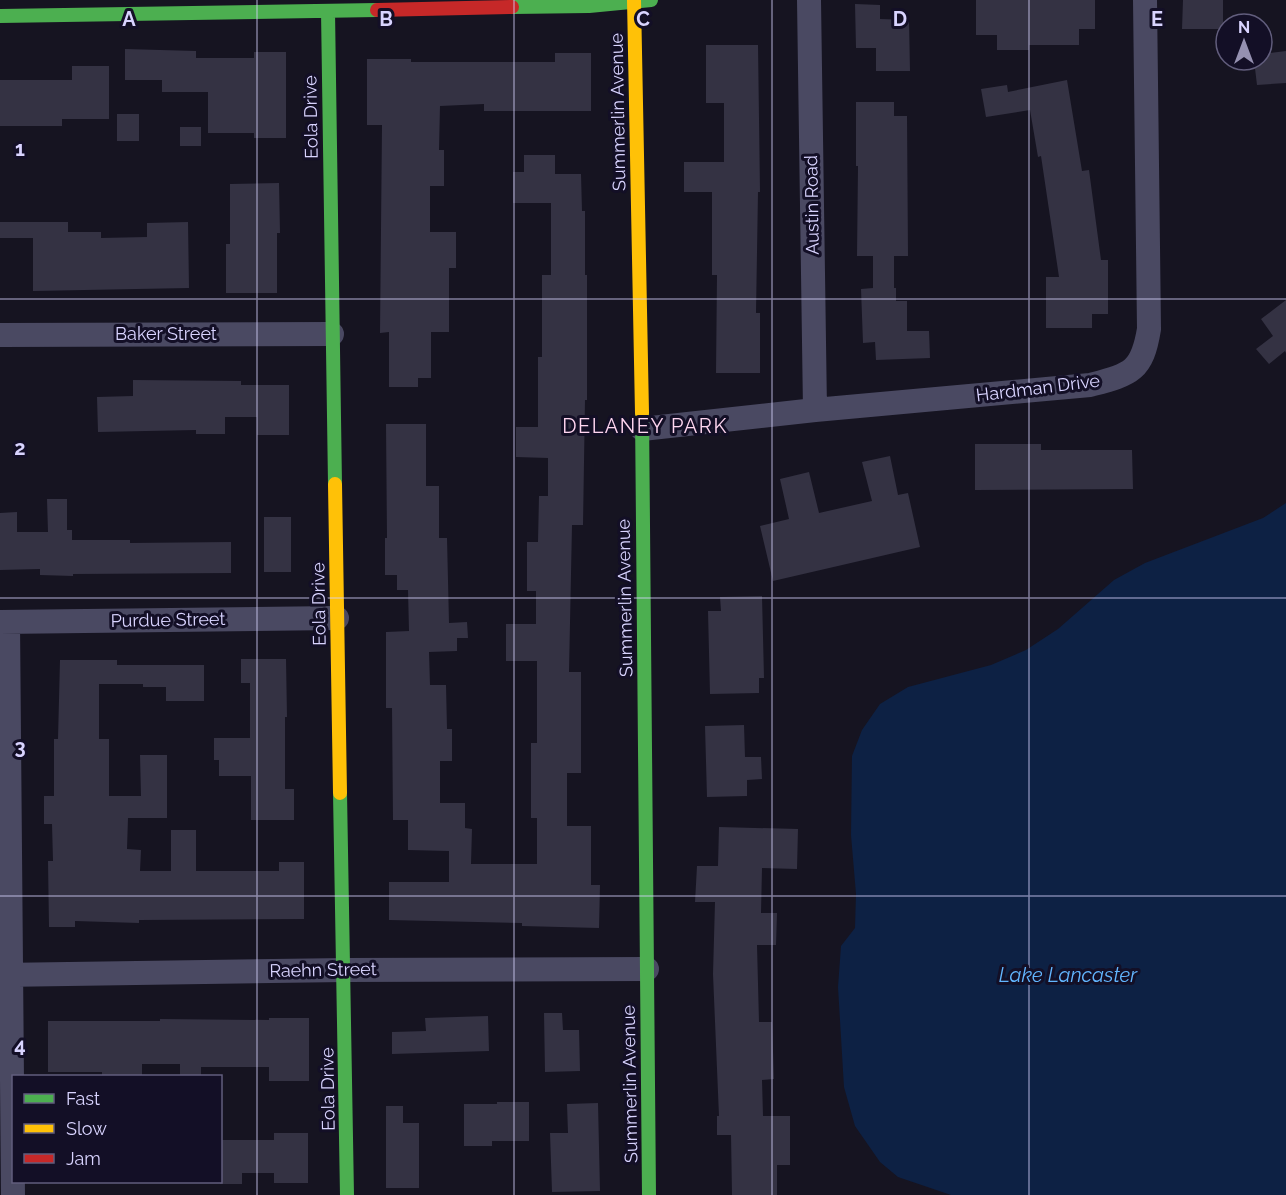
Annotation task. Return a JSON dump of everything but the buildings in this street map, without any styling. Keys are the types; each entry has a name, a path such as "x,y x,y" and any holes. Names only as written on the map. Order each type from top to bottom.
{"street":[{"path":"0,16 589,6 651,0"},
{"name":"Austin Road","path":"809,0 815,410"},
{"name":"Hardman Drive","path":"642,429 815,410 1090,385 1116,378 1137,366 1145,352 1149,329 1145,0"},
{"name":"Summerlin Avenue","path":"634,1 642,429 650,1195"},
{"name":"Eola Drive","path":"328,11 347,1195"},
{"name":"Baker Street","path":"0,335 332,334"},
{"name":"Purdue Street","path":"4,622 337,618"},
{"path":"4,622 5,975 12,1168"},
{"name":"Raehn Street","path":"5,975 345,970 647,969"}],"water":[{"name":"Lake Lancaster","path":"1286,503 1286,1195 951,1195 898,1177 880,1162 855,1126 844,1087 838,987 841,946 855,928 856,894 851,835 852,756 862,730 880,704 908,687 991,665 1026,650 1058,629 1114,580 1145,563 1263,518"}],"traffic: fast":[{"path":"512,7 589,6 651,0"},
{"path":"0,16 377,10"},
{"path":"328,11 335,484"},
{"path":"642,413 649,1195"},
{"path":"340,793 347,1195"}],"traffic: slow":[{"path":"634,0 642,413"},
{"path":"335,484 340,793"}],"traffic: jam":[{"path":"377,10 512,7"}],"district":[{"name":"DELANEY PARK","path":"645,426"}]}
